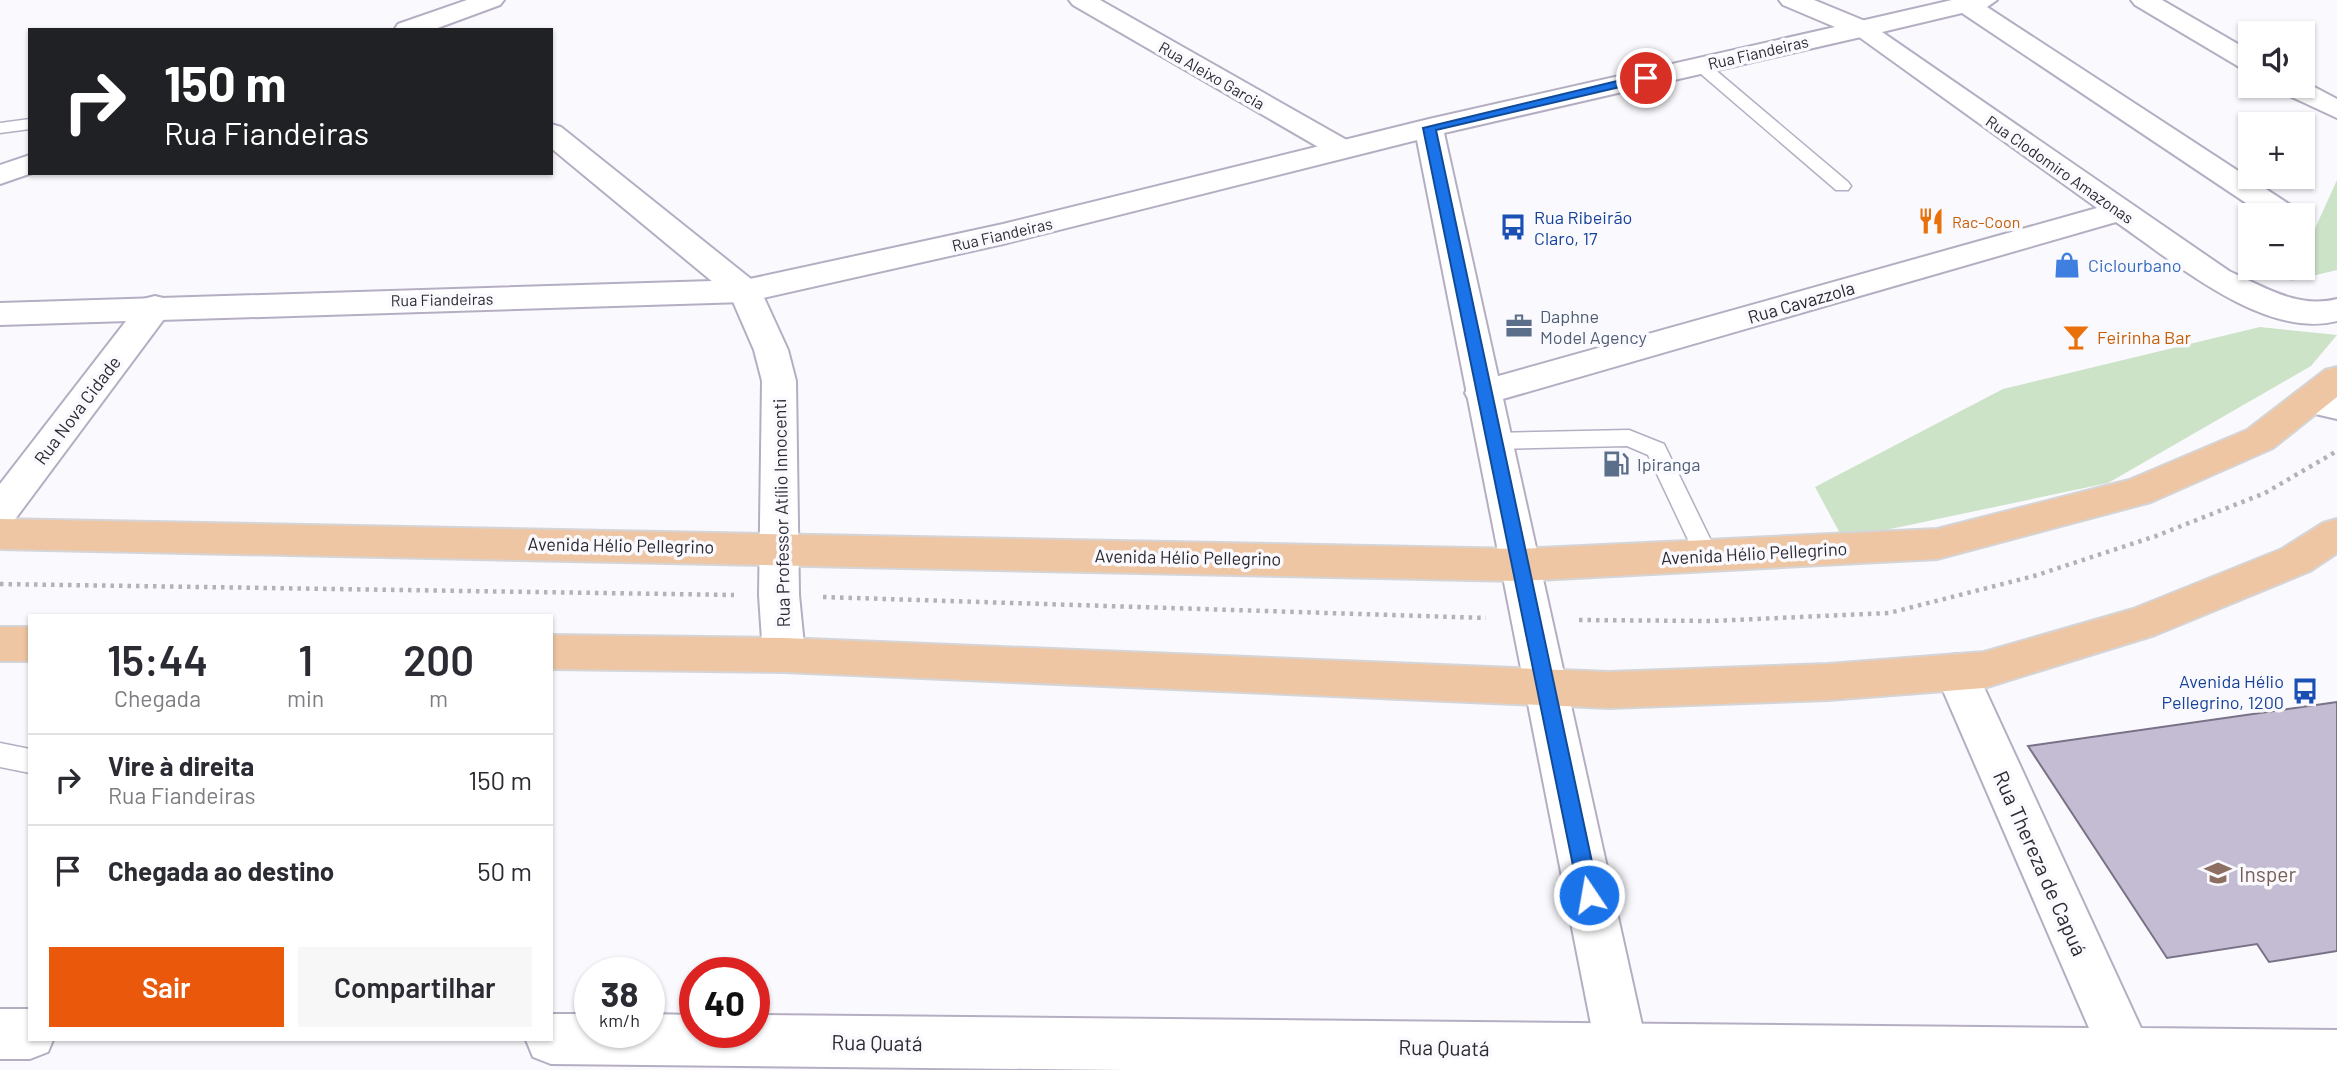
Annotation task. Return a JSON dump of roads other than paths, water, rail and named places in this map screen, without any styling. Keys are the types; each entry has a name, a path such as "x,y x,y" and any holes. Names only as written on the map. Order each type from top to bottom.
{"main road":[{"name":"Avenida Hélio Pellegrino","path":"0,534 1519,565 1937,544 2138,492 2260,439 2328,395"},
{"path":"553,652 784,655 1623,690 1828,682 1983,670 2141,623 2295,560 2337,534"},
{"path":"0,644 28,644"}],"street":[{"path":"414,23 491,0"},
{"name":"Rua Aleixo Garcia","path":"1082,0 1342,149"},
{"name":"Rua Clodomiro Amazonas","path":"1792,0 1861,29 2218,278 2250,295 2304,313 2321,314 2337,310"},
{"path":"2144,0 2238,55"},
{"path":"1975,2 2267,203"},
{"name":"Rua Fiandeiras","path":"0,314 155,307 745,292 1003,234 1429,128 1975,2"},
{"path":"2314,98 2337,110"},
{"path":"1429,128 1482,393 1624,1060"},
{"name":"Rua Professor Atílio Innocenti","path":"553,135 745,292 771,350 779,381 779,548 784,655"},
{"path":"0,175 28,165"},
{"name":"Rua Cavazzola","path":"1482,393 2119,211"},
{"name":"Rua Nova Cidade","path":"0,512 155,307"},
{"name":"Rua Thereza de Capuá","path":"1956,672 2126,1054"},
{"path":"0,1034 28,1034"},
{"name":"Rua Quatá","path":"553,1039 1624,1060 1809,1061 2126,1054 2337,1056"}],"lane":[{"path":"1700,65 1842,186"},
{"path":"0,128 28,124"},
{"path":"1493,441 1629,438 1642,442 1656,450 1706,555"},
{"path":"0,755 28,761"}],"place":[{"name":"Rac-Coon","path":"1931,221"},
{"name":"Rua Ribeirão Claro, 17","path":"1513,227"},
{"name":"Ciclourbano","path":"2067,265"},
{"name":"Daphne Model Agency","path":"1519,326"},
{"name":"Feirinha Bar","path":"2076,337"},
{"name":"Ipiranga","path":"1616,464"},
{"name":"Avenida Hélio Pellegrino, 1200","path":"2305,691"},
{"name":"Insper","path":"2218,873"}]}
